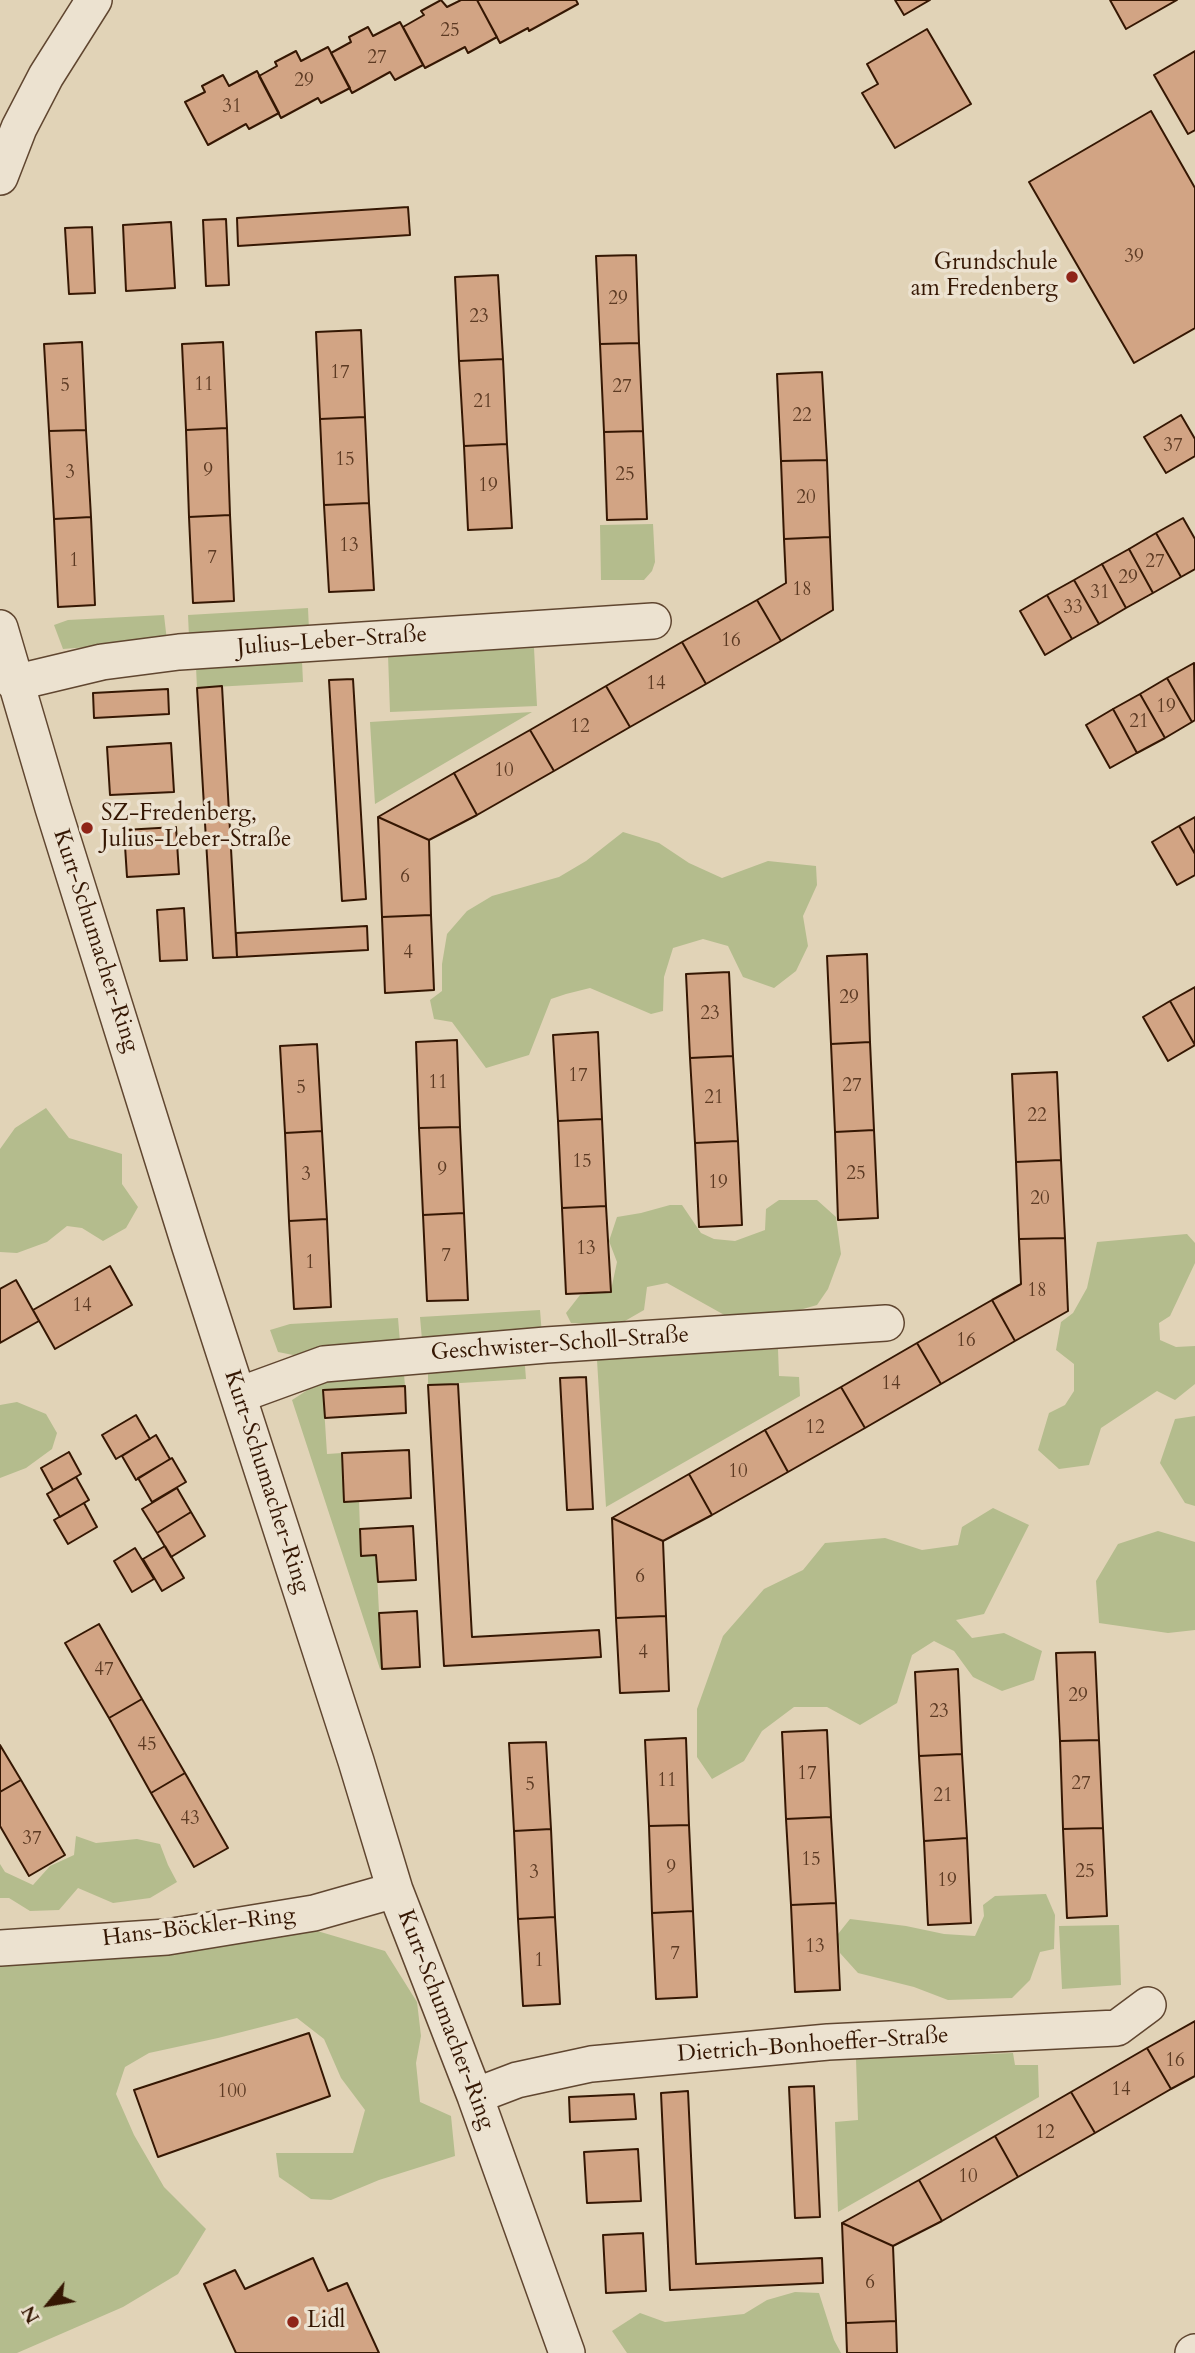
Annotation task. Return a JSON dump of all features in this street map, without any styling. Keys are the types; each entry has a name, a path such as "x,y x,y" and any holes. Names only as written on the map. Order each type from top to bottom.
{"street":[{"path":"0,177 19,128 46,76 94,0"},
{"name":"Julius-Leber-Straße","path":"14,683 102,662 179,652 653,621"},
{"name":"Kurt-Schumacher-Ring","path":"0,628 14,683 395,1890 475,2096 563,2340 582,2353"},
{"name":"Geschwister-Scholl-Straße","path":"239,1395 324,1364 546,1345 887,1323"},
{"name":"Hans-Böckler-Ring","path":"0,1948 167,1937 314,1913 395,1890"},
{"name":"Dietrich-Bonhoeffer-Straße","path":"475,2096 517,2080 591,2064 828,2042 1117,2028 1148,2005"}],"green space":[{"path":"653,524 655,562 652,571 644,580 601,580 600,525"},
{"path":"308,608 309,630 189,637 188,615"},
{"path":"164,615 167,641 63,649 54,625 68,620"},
{"path":"534,648 537,706 390,712 388,655"},
{"path":"302,661 303,682 197,688 196,667"},
{"path":"532,712 375,804 370,722"},
{"path":"623,832 659,843 689,863 722,878 768,861 816,866 817,885 803,916 808,946 796,971 774,988 743,977 728,946 703,939 673,948 664,977 663,1011 651,1014 590,988 566,994 551,999 529,1055 486,1068 452,1022 434,1019 430,1000 442,991 442,964 447,934 467,911 492,896 559,877 586,861"},
{"path":"46,1108 69,1138 122,1154 122,1184 138,1207 126,1228 103,1241 82,1228 67,1226 47,1242 17,1253 0,1252 0,1149 15,1128"},
{"path":"779,1200 817,1200 836,1217 841,1254 828,1289 817,1305 789,1313 728,1317 667,1283 647,1287 644,1310 618,1325 571,1323 566,1313 580,1295 611,1290 617,1262 609,1241 617,1217 670,1205 682,1205 701,1233 714,1239 735,1241 765,1230 766,1209"},
{"path":"1187,1234 1195,1243 1195,1263 1170,1316 1159,1323 1160,1340 1176,1347 1195,1346 1195,1384 1175,1400 1157,1391 1101,1428 1089,1465 1059,1469 1038,1450 1049,1413 1065,1405 1074,1391 1074,1364 1056,1350 1061,1322 1073,1313 1087,1288 1097,1242"},
{"path":"540,1310 542,1335 422,1340 420,1317"},
{"path":"398,1318 400,1342 293,1355 278,1352 270,1330 290,1324"},
{"path":"778,1349 779,1376 799,1377 800,1396 606,1507 597,1360"},
{"path":"525,1366 526,1379 428,1385 428,1371"},
{"path":"404,1374 405,1386 323,1391 327,1454 342,1453 344,1502 359,1501 361,1556 376,1555 380,1669 292,1400 320,1382 346,1377"},
{"path":"17,1402 46,1414 57,1433 52,1449 26,1468 0,1478 0,1405"},
{"path":"1195,1416 1195,1506 1185,1503 1160,1463 1175,1419"},
{"path":"993,1508 1029,1525 984,1614 956,1620 972,1638 1004,1633 1042,1651 1034,1680 1002,1691 973,1677 954,1651 934,1641 912,1655 897,1703 860,1725 827,1707 794,1707 762,1731 744,1761 712,1779 697,1757 697,1709 723,1636 764,1589 803,1570 825,1543 885,1538 922,1550 958,1545 962,1527"},
{"path":"1158,1531 1195,1542 1195,1630 1168,1633 1099,1623 1096,1581 1118,1544"},
{"path":"76,1836 96,1843 137,1839 160,1844 177,1882 150,1898 113,1903 78,1888 59,1910 30,1911 9,1898 0,1898 0,1864 5,1872 33,1885 50,1866 74,1855"},
{"path":"1046,1894 1055,1915 1054,1949 1040,1952 1030,1980 1012,1998 948,2000 914,1987 858,1973 840,1953 838,1934 850,1919 944,1934 975,1936 984,1916 983,1905 995,1896"},
{"path":"297,1925 385,1951 417,2002 421,2036 416,2063 420,2102 451,2116 455,2156 379,2180 331,2200 311,2199 279,2177 276,2153 353,2153 365,2110 341,2078 324,2039 297,2018 149,2053 125,2067 116,2094 134,2135 164,2187 206,2229 178,2274 123,2307 17,2353 0,2353 0,1961 83,1961"},
{"path":"1119,1925 1121,1985 1062,1989 1059,1926"},
{"path":"1013,2053 1015,2065 1038,2065 1039,2097 838,2212 835,2122 858,2120 856,2059"},
{"path":"795,2292 819,2293 841,2353 627,2353 612,2331 640,2313 665,2322 744,2314 767,2300"}],"building":[{"path":"441,0 447,7 461,0 477,0 497,37 468,53 465,47 425,68 403,27 424,15 421,11"},
{"path":"477,0 576,0 578,4 529,31 528,28 500,43"},
{"path":"895,0 930,0 904,15"},
{"path":"1110,0 1177,0 1126,29"},
{"path":"400,22 423,65 395,80 390,72 352,93 331,53 351,42 349,37 368,27 373,36"},
{"path":"927,29 971,104 895,148 862,93 878,84 867,64"},
{"path":"328,47 350,88 321,103 318,98 281,118 259,76 277,66 275,62 296,51 301,61"},
{"path":"1195,51 1195,130 1188,134 1154,75"},
{"path":"257,71 279,113 249,129 246,124 208,145 185,102 205,92 202,86 223,75 229,86"},
{"path":"1151,111 1195,188 1195,328 1134,363 1029,182"},
{"path":"408,207 410,235 238,246 237,218"},
{"path":"226,219 229,285 206,286 203,220"},
{"path":"171,222 175,288 126,291 123,225"},
{"path":"92,227 95,293 69,294 65,228"},
{"path":"636,255 639,343 600,344 596,256"},
{"path":"498,275 503,359 459,361 455,277"},
{"path":"361,330 365,417 320,419 316,332"},
{"path":"82,342 86,430 49,431 44,344"},
{"path":"223,342 227,428 186,430 182,344"},
{"path":"639,343 643,431 604,432 600,344"},
{"path":"503,359 507,444 464,446 459,361"},
{"path":"822,372 827,460 781,461 777,374"},
{"path":"1181,415 1195,439 1195,456 1166,473 1144,437"},
{"path":"365,417 369,503 324,505 320,419"},
{"path":"227,428 230,515 189,517 186,430"},
{"path":"86,430 91,517 54,519 49,431"},
{"path":"643,431 647,519 607,520 604,432"},
{"path":"507,444 512,528 468,530 464,446"},
{"path":"827,460 830,537 784,539 781,461"},
{"path":"369,503 374,590 329,592 324,505"},
{"path":"230,515 234,601 193,603 189,517"},
{"path":"91,517 95,605 58,607 54,519"},
{"path":"1183,518 1195,539 1195,569 1181,577 1156,533"},
{"path":"1156,533 1181,577 1153,593 1129,549"},
{"path":"830,537 833,610 781,641 757,600 786,583 784,539"},
{"path":"1129,549 1153,593 1126,608 1102,564"},
{"path":"1102,564 1126,608 1099,624 1074,580"},
{"path":"1074,580 1099,624 1072,639 1047,595"},
{"path":"1047,595 1072,639 1045,655 1020,611"},
{"path":"757,600 781,641 706,684 682,642"},
{"path":"682,642 706,684 630,727 606,686"},
{"path":"1194,663 1195,720 1192,722 1167,678"},
{"path":"1167,678 1192,722 1165,738 1140,694"},
{"path":"353,679 366,899 342,901 329,680"},
{"path":"222,686 237,957 213,958 197,688"},
{"path":"606,686 630,727 554,771 530,730"},
{"path":"168,689 169,714 94,718 93,693"},
{"path":"1140,694 1165,738 1137,753 1113,709"},
{"path":"1113,709 1137,753 1110,768 1086,725"},
{"path":"530,730 554,771 477,815 454,773"},
{"path":"171,743 174,792 110,795 107,747"},
{"path":"454,773 477,815 429,840 378,817"},
{"path":"378,817 429,840 431,915 382,917"},
{"path":"1195,817 1195,854 1179,826"},
{"path":"1179,826 1195,854 1195,875 1177,885 1152,842"},
{"path":"176,827 179,874 127,877 124,830"},
{"path":"184,908 187,960 160,961 157,910"},
{"path":"431,915 434,990 385,993 382,917"},
{"path":"367,926 368,950 237,957 236,933"},
{"path":"867,954 870,1042 831,1044 827,956"},
{"path":"729,972 733,1056 690,1058 686,974"},
{"path":"1195,987 1195,1045 1170,1001"},
{"path":"1170,1001 1195,1045 1168,1061 1143,1017"},
{"path":"598,1032 602,1119 558,1121 553,1035"},
{"path":"457,1040 460,1127 419,1128 416,1042"},
{"path":"870,1042 874,1130 835,1132 831,1044"},
{"path":"317,1044 322,1131 285,1133 280,1046"},
{"path":"733,1056 738,1141 695,1143 690,1058"},
{"path":"1057,1072 1061,1160 1016,1162 1012,1074"},
{"path":"602,1119 606,1206 562,1208 558,1121"},
{"path":"460,1127 464,1213 423,1215 419,1128"},
{"path":"874,1130 878,1218 838,1220 835,1132"},
{"path":"322,1131 327,1219 289,1221 285,1133"},
{"path":"738,1141 742,1225 699,1227 695,1143"},
{"path":"1061,1160 1065,1238 1019,1239 1016,1162"},
{"path":"606,1206 611,1292 566,1294 562,1208"},
{"path":"464,1213 468,1300 427,1301 423,1215"},
{"path":"327,1219 331,1307 294,1309 289,1221"},
{"path":"1065,1238 1068,1311 1015,1341 992,1300 1021,1284 1019,1239"},
{"path":"110,1266 132,1305 55,1349 33,1310"},
{"path":"16,1280 39,1321 0,1343 0,1289"},
{"path":"992,1300 1015,1341 941,1384 917,1343"},
{"path":"917,1343 941,1384 865,1428 841,1387"},
{"path":"586,1377 593,1509 567,1510 560,1378"},
{"path":"458,1384 472,1637 599,1630 601,1657 444,1666 428,1385"},
{"path":"405,1386 406,1413 325,1418 323,1390"},
{"path":"841,1387 865,1428 788,1472 765,1430"},
{"path":"136,1415 150,1439 116,1459 102,1435"},
{"path":"765,1430 788,1472 712,1515 689,1474"},
{"path":"156,1435 170,1459 136,1480 122,1456"},
{"path":"409,1450 411,1498 344,1502 342,1453"},
{"path":"69,1452 81,1474 53,1490 41,1468"},
{"path":"172,1458 186,1482 152,1502 138,1478"},
{"path":"689,1474 712,1515 663,1541 612,1518"},
{"path":"76,1477 89,1500 60,1517 47,1494"},
{"path":"177,1488 191,1512 157,1533 142,1509"},
{"path":"84,1503 97,1527 68,1544 54,1520"},
{"path":"191,1512 205,1536 171,1557 157,1533"},
{"path":"612,1518 663,1541 666,1616 616,1618"},
{"path":"413,1526 416,1580 378,1582 376,1555 361,1556 360,1529"},
{"path":"165,1546 184,1578 162,1591 143,1559"},
{"path":"135,1548 154,1579 132,1592 114,1561"},
{"path":"417,1611 420,1667 382,1669 379,1613"},
{"path":"666,1616 669,1691 620,1693 616,1618"},
{"path":"99,1624 142,1699 109,1718 65,1643"},
{"path":"1095,1652 1099,1740 1060,1741 1056,1653"},
{"path":"958,1669 962,1754 919,1756 915,1672"},
{"path":"142,1699 185,1773 151,1793 109,1718"},
{"path":"827,1730 831,1817 786,1819 782,1732"},
{"path":"686,1738 689,1825 649,1826 645,1740"},
{"path":"1099,1740 1103,1828 1063,1829 1060,1741"},
{"path":"546,1742 551,1829 514,1831 509,1743"},
{"path":"0,1745 21,1780 0,1792"},
{"path":"962,1754 967,1838 924,1841 919,1756"},
{"path":"185,1773 228,1848 194,1867 151,1793"},
{"path":"21,1780 65,1855 29,1876 0,1826 0,1792"},
{"path":"831,1817 836,1903 791,1905 786,1819"},
{"path":"689,1825 693,1911 652,1913 649,1826"},
{"path":"1103,1828 1107,1916 1067,1918 1063,1829"},
{"path":"551,1829 555,1917 518,1919 514,1831"},
{"path":"967,1838 971,1923 928,1925 924,1841"},
{"path":"836,1903 840,1990 795,1992 791,1905"},
{"path":"693,1911 697,1997 656,1999 652,1913"},
{"path":"555,1917 560,2004 523,2006 518,1919"},
{"path":"1195,2021 1195,2076 1171,2089 1147,2048"},
{"path":"309,2033 330,2096 158,2157 134,2090"},
{"path":"1147,2048 1171,2089 1095,2133 1071,2092"},
{"path":"814,2086 820,2217 795,2218 789,2087"},
{"path":"688,2091 696,2264 822,2258 823,2283 670,2290 661,2093"},
{"path":"1071,2092 1095,2133 1018,2177 995,2136"},
{"path":"634,2094 636,2119 570,2122 569,2097"},
{"path":"995,2136 1018,2177 942,2221 919,2180"},
{"path":"638,2149 641,2201 587,2203 584,2152"},
{"path":"919,2180 942,2221 893,2246 842,2223"},
{"path":"842,2223 893,2246 896,2321 846,2323"},
{"path":"643,2233 646,2291 606,2293 603,2235"},
{"name":"Lidl","path":"313,2258 328,2291 347,2283 379,2353 236,2353 204,2284 235,2270 245,2289"},
{"path":"896,2321 897,2353 847,2353 846,2323"}],"place":[{"name":"Grundschule am Fredenberg","path":"1072,277"},
{"name":"SZ-Fredenberg, Julius-Leber-Straße","path":"87,828"},
{"name":"Lidl","path":"293,2322"}]}
